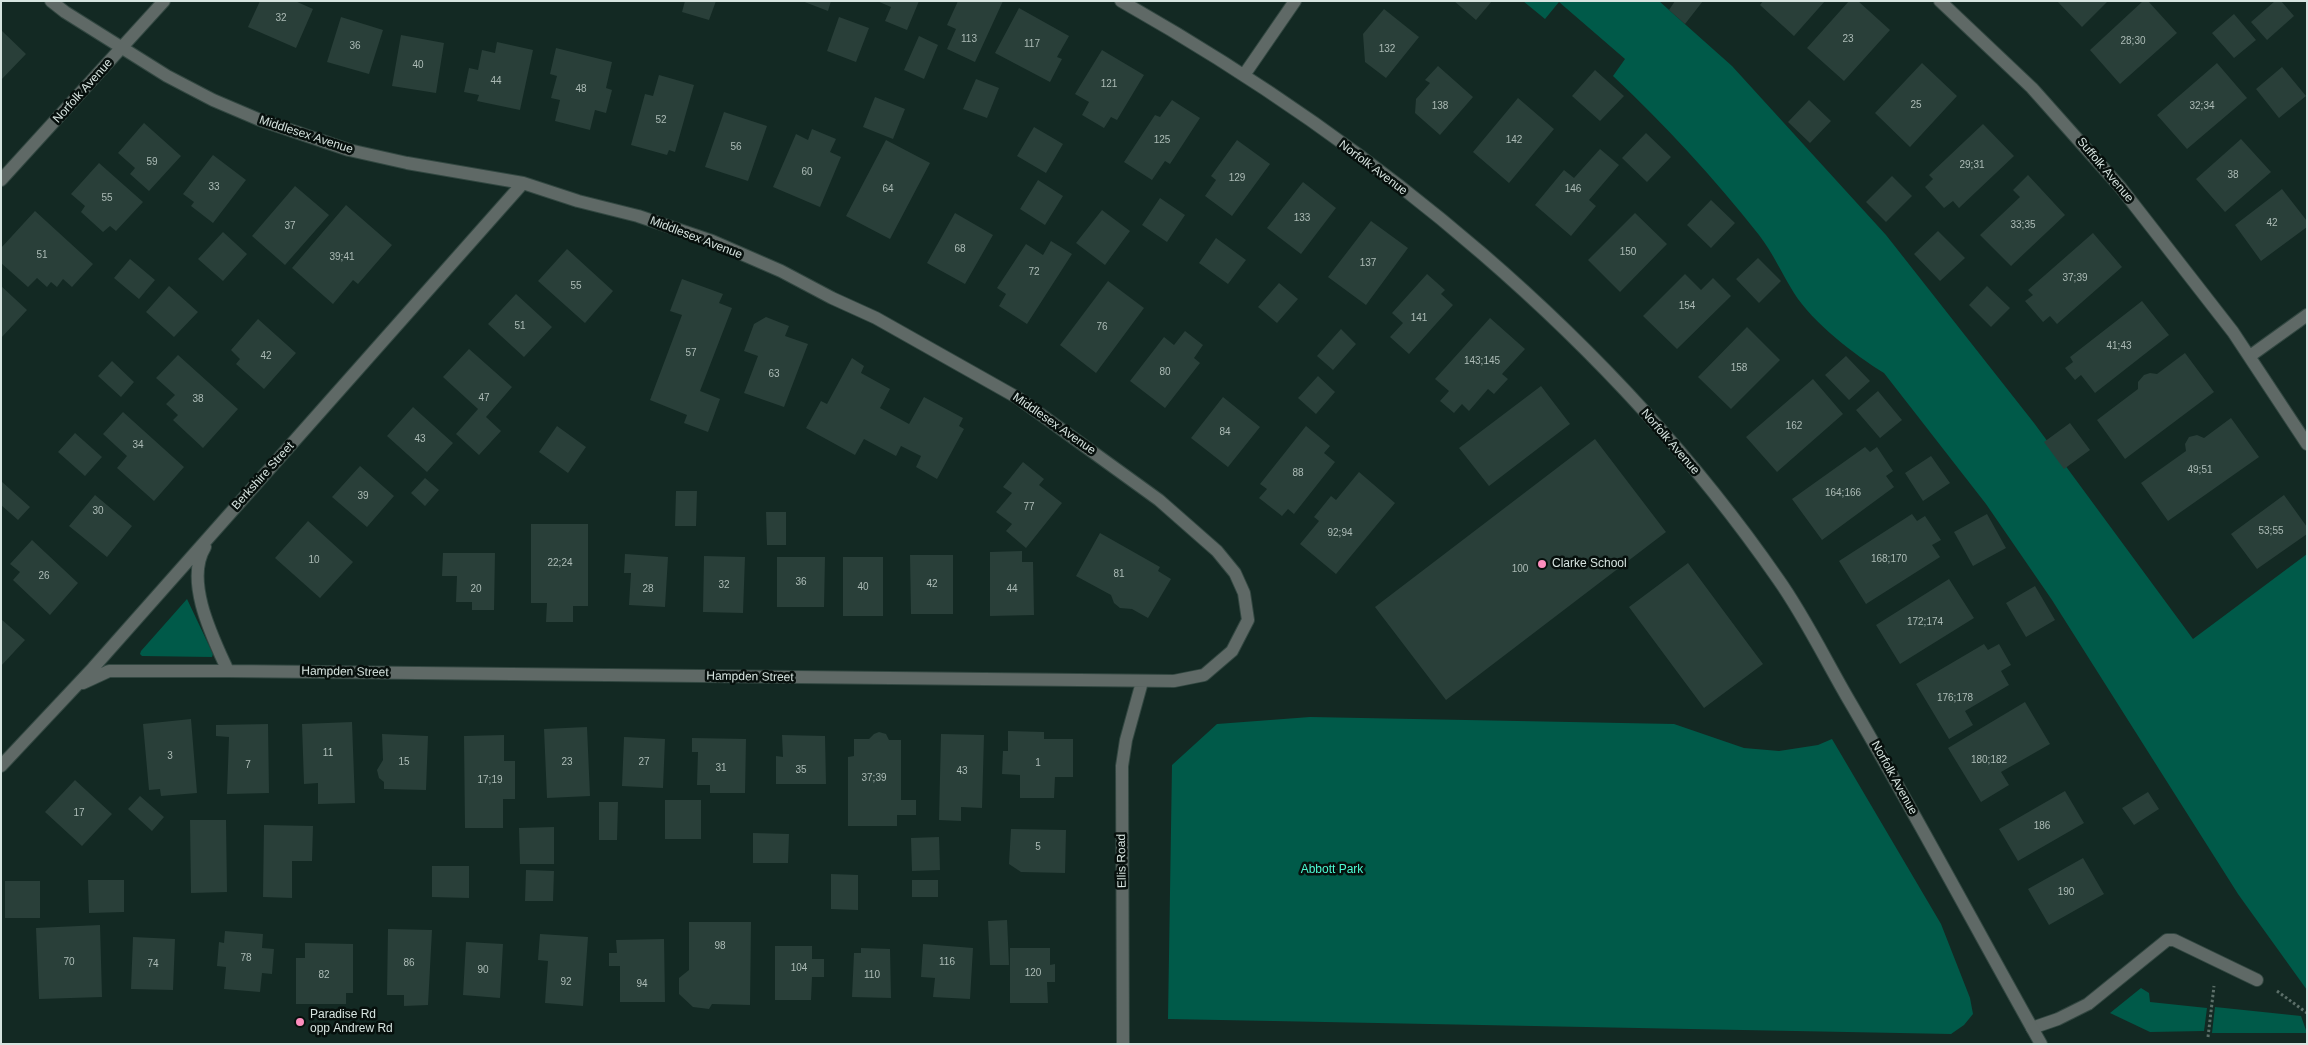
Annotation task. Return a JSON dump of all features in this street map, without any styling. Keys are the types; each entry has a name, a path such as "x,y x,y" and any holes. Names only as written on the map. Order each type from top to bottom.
{"street":[{"name":"Middlesex Avenue","path":"51,1 167,76 213,100 260,120 349,150 408,163 523,183 578,201 638,216 712,241 876,318 1018,398 1159,500 1217,551 1235,573 1244,593 1248,620 1245,624"},
{"name":"Norfolk Avenue","path":"1,180 164,1"},
{"name":"Norfolk Avenue","path":"1121,1 1210,53 1318,126 1479,250 1576,341 1669,438 1740,526 1782,583 1887,764 2041,1044"},
{"path":"1244,75 1295,1"},
{"name":"Suffolk Avenue","path":"1940,1 2032,88 2076,135 2121,188 2250,356 2307,444"},
{"name":"Berkshire Street","path":"1,766 77,686 523,183"},
{"path":"2250,356 2307,315"},
{"path":"213,532 199,556 198,575 206,618 228,670"},
{"name":"Hampden Street","path":"77,686 109,671 228,670 1174,681 1204,675 1232,651 1245,624"},
{"name":"Ellis Road","path":"1123,1044 1122,766 1127,734 1142,682"},
{"path":"2032,1028 2058,1020 2088,1004 2167,940 2174,940 2257,980"}],"path":[{"path":"2208,1037 2215,980"},
{"path":"2257,980 2280,993 2307,1013"}],"green space":[{"path":"1523,1 1659,1 1732,66 1886,235 2034,423 2193,639 2307,554 2307,990 2238,894 2052,600 1986,504 1884,373 1848,348 1812,316 1794,293 1764,242 1725,193 1689,152 1613,76 1625,59 1559,2 1545,19"},
{"path":"187,599 213,654 212,657 142,656 140,654 141,651"},
{"name":"Abbott Park","path":"1310,717 1674,724 1744,748 1779,751 1818,745 1832,739 1941,924 1970,998 1973,1014 1964,1025 1951,1034 1168,1019 1172,765 1217,724"},
{"path":"2141,988 2149,993 2150,1002 2207,1008 2204,1031 2150,1032 2110,1013"},
{"path":"2215,1007 2301,1016 2307,1033 2212,1033"}],"building":[{"path":"260,1 295,1 313,9 296,48 248,27"},
{"path":"685,1 716,1 709,20 682,12"},
{"path":"802,1 831,1 828,11"},
{"path":"877,1 919,1 907,30 885,21 891,7"},
{"path":"958,1 1003,1 975,62 947,49 956,29 947,25"},
{"path":"1454,1 1492,1 1476,20"},
{"path":"1675,1 1703,1 1685,24 1669,10"},
{"path":"1763,1 1825,1 1794,36 1760,5"},
{"path":"1849,1 1858,1 1890,30 1844,81 1807,48"},
{"path":"2057,1 2108,1 2082,27"},
{"path":"2143,1 2148,1 2177,33 2120,84 2090,50"},
{"path":"2275,1 2281,1 2294,16 2267,40 2251,22"},
{"path":"1019,8 1069,36 1057,57 1062,59 1050,82 995,53"},
{"path":"1384,9 1419,37 1386,78 1365,62 1363,34"},
{"path":"2234,14 2256,40 2234,58 2212,33"},
{"path":"341,17 383,30 369,74 327,62"},
{"path":"839,17 869,28 856,62 827,51"},
{"path":"1,30 26,54 1,80"},
{"path":"401,35 444,43 436,93 392,86"},
{"path":"919,36 938,45 924,79 904,70"},
{"path":"497,42 533,50 520,110 477,101 479,95 464,92 469,68 478,70 482,50 495,53"},
{"path":"556,48 612,62 606,88 612,90 606,113 595,110 590,130 555,121 560,100 551,98 557,76 550,74"},
{"path":"1102,50 1144,75 1117,120 1111,117 1104,128 1082,115 1089,102 1075,94"},
{"path":"1922,63 1957,96 1910,147 1875,113"},
{"path":"2217,63 2247,98 2187,149 2157,115"},
{"path":"1438,66 1473,97 1440,135 1415,113 1416,99 1430,83 1425,80"},
{"path":"2282,67 2306,96 2279,118 2256,89"},
{"path":"1595,70 1624,96 1600,121 1572,96"},
{"path":"659,75 694,85 675,152 669,150 667,155 631,145 645,94 653,96"},
{"path":"976,79 999,88 987,118 963,109"},
{"path":"875,97 905,109 893,139 863,127"},
{"path":"1518,98 1554,129 1509,183 1473,152"},
{"path":"1172,100 1200,118 1170,164 1165,161 1152,180 1124,162 1155,115 1160,117"},
{"path":"1809,100 1831,121 1810,143 1788,122"},
{"path":"724,112 767,126 748,181 705,167"},
{"path":"144,123 181,156 149,191 130,174 135,168 118,153"},
{"path":"1983,124 2014,156 1959,208 1953,201 1944,208 1925,187 1933,179 1929,175"},
{"path":"1034,127 1063,144 1046,173 1017,156"},
{"path":"812,129 836,139 830,152 841,157 820,207 773,187 796,134 808,140"},
{"path":"1646,133 1671,157 1647,182 1622,158"},
{"path":"2241,139 2271,172 2225,212 2196,179"},
{"path":"886,140 930,163 890,239 846,216"},
{"path":"1237,140 1270,164 1232,216 1205,196 1216,180 1211,176"},
{"path":"1600,149 1619,165 1589,200 1596,206 1571,236 1535,205 1564,170 1574,178"},
{"path":"213,155 246,180 213,223 191,206 194,202 183,194"},
{"path":"99,163 143,202 116,231 110,226 103,232 81,212 85,206 71,194"},
{"path":"2028,175 2065,215 2011,266 1980,235 2020,197 2013,190"},
{"path":"1892,176 1912,196 1886,222 1866,202"},
{"path":"1038,180 1063,196 1045,225 1020,209"},
{"path":"1303,182 1336,208 1301,254 1267,228"},
{"path":"295,186 329,215 285,265 252,236"},
{"path":"2282,189 2307,221 2307,227 2261,261 2235,225"},
{"path":"1160,198 1185,215 1167,242 1142,225"},
{"path":"1711,200 1735,223 1711,248 1687,225"},
{"path":"346,205 392,245 358,284 353,280 333,304 292,268"},
{"path":"1102,210 1130,231 1105,265 1076,243"},
{"path":"35,211 93,264 72,287 63,279 57,287 51,282 47,287 37,278 28,287 1,263 1,248"},
{"path":"955,213 993,235 965,284 927,263"},
{"path":"1635,213 1667,244 1620,292 1588,260"},
{"path":"1371,221 1408,248 1366,305 1328,277"},
{"path":"1938,231 1965,258 1940,281 1914,254"},
{"path":"223,232 247,254 223,281 198,259"},
{"path":"2093,233 2122,267 2057,324 2050,316 2043,322 2025,301 2033,295 2028,290"},
{"path":"1216,238 1246,260 1228,284 1199,263"},
{"path":"1051,241 1072,254 1027,324 999,306 1006,294 997,288 1026,244 1043,255"},
{"path":"567,249 613,291 585,323 538,281"},
{"path":"1758,258 1781,281 1759,303 1736,279"},
{"path":"130,259 155,280 139,299 114,278"},
{"path":"1427,274 1445,290 1441,294 1453,305 1409,354 1390,337 1403,323 1392,313"},
{"path":"1685,274 1701,290 1713,278 1731,296 1677,349 1643,316"},
{"path":"682,279 723,294 719,303 732,308 700,391 720,399 708,432 684,423 687,415 650,400 682,315 670,311"},
{"path":"1108,281 1144,308 1096,373 1060,345"},
{"path":"1279,283 1298,299 1277,323 1258,307"},
{"path":"1,286 27,310 1,338"},
{"path":"169,286 198,312 174,337 146,312"},
{"path":"1987,286 2010,308 1991,327 1969,305"},
{"path":"516,294 552,327 524,357 488,324"},
{"path":"2142,301 2169,335 2095,393 2081,375 2075,380 2065,368 2073,362 2070,357"},
{"path":"766,317 789,326 785,336 808,344 784,407 744,393 758,356 744,351 754,324"},
{"path":"1490,318 1525,349 1502,374 1508,379 1494,394 1488,389 1469,411 1462,404 1454,413 1440,401 1449,391 1435,379"},
{"path":"258,319 296,353 264,389 236,364 240,359 231,350"},
{"path":"1747,327 1780,360 1731,409 1698,377"},
{"path":"1341,329 1356,344 1333,370 1317,356"},
{"path":"1185,331 1203,345 1194,358 1200,363 1165,408 1130,381 1164,337 1174,345"},
{"path":"469,349 512,387 486,417 501,431 479,455 456,434 478,409 443,377"},
{"path":"2185,353 2214,392 2125,459 2097,420 2138,389 2138,382 2144,375 2150,373 2157,374"},
{"path":"178,355 238,409 203,448 173,420 178,415 166,404 175,395 156,378"},
{"path":"1846,356 1870,381 1849,400 1825,375"},
{"path":"852,358 864,366 861,373 890,389 880,408 909,424 924,397 963,418 959,426 964,429 937,479 916,467 921,456 901,446 896,456 864,439 855,455 806,428 821,401 827,404"},
{"path":"112,361 134,382 121,397 98,376"},
{"path":"1318,376 1335,392 1316,414 1298,398"},
{"path":"1813,379 1843,414 1777,472 1746,437"},
{"path":"1541,386 1570,424 1489,486 1459,448"},
{"path":"1878,391 1902,420 1880,438 1856,410"},
{"path":"1223,397 1260,427 1228,467 1191,438"},
{"path":"413,407 453,443 427,472 387,436"},
{"path":"123,412 184,467 154,501 117,468 127,456 103,434"},
{"path":"2231,418 2259,457 2168,521 2141,483 2186,451 2185,444 2189,437 2197,435 2204,438"},
{"path":"2070,423 2090,450 2064,469 2044,442"},
{"path":"557,426 586,447 568,473 539,452"},
{"path":"1306,426 1330,446 1324,453 1335,462 1294,514 1288,509 1282,516 1259,498 1267,489 1260,484"},
{"path":"75,433 102,457 85,476 58,452"},
{"path":"1595,439 1666,532 1446,700 1375,607"},
{"path":"1865,447 1870,452 1877,447 1893,471 1886,476 1894,487 1822,540 1792,499"},
{"path":"1931,456 1950,483 1923,501 1905,473"},
{"path":"1023,462 1044,479 1039,485 1062,503 1026,548 1006,531 1012,524 996,512 1012,493 1003,487"},
{"path":"360,466 394,496 367,527 332,497"},
{"path":"1359,472 1395,503 1336,574 1300,544 1319,521 1314,517 1331,496 1336,500"},
{"path":"425,478 439,490 425,506 411,493"},
{"path":"1,481 30,507 18,520 1,505"},
{"path":"676,491 697,491 696,526 675,526"},
{"path":"95,495 132,526 107,557 69,526"},
{"path":"2284,495 2307,527 2307,534 2257,569 2231,534"},
{"path":"766,512 786,512 786,545 767,545"},
{"path":"1912,514 1917,521 1925,516 1941,540 1932,545 1940,557 1866,604 1839,561"},
{"path":"1987,514 2006,548 1973,566 1954,532"},
{"path":"308,521 353,562 320,598 275,558"},
{"path":"531,524 588,524 588,606 573,606 573,622 546,622 547,603 531,603"},
{"path":"1100,533 1160,567 1158,571 1171,579 1148,618 1132,609 1120,608 1114,603 1111,595 1076,576"},
{"path":"32,540 78,583 50,615 13,580 20,572 10,564"},
{"path":"1022,551 1022,562 1033,562 1034,615 990,616 990,552"},
{"path":"443,553 495,553 494,610 472,610 472,602 456,602 457,576 442,576"},
{"path":"625,554 668,557 665,607 629,605 631,573 624,573"},
{"path":"910,555 953,555 953,614 911,614"},
{"path":"704,556 745,557 743,613 703,612"},
{"path":"777,557 825,557 824,607 777,607"},
{"path":"843,557 883,557 883,616 843,616"},
{"path":"1688,563 1763,664 1704,708 1629,607"},
{"path":"1949,579 1974,618 1900,664 1876,625"},
{"path":"2035,586 2055,620 2026,637 2006,603"},
{"path":"1,619 25,640 1,666"},
{"path":"1984,644 1988,650 1999,644 2011,665 2001,671 2009,685 1965,711 1973,725 1949,739 1916,684"},
{"path":"2025,702 2050,744 2001,772 2009,785 1981,802 1948,748"},
{"path":"191,719 197,793 161,796 160,789 149,790 143,724"},
{"path":"352,722 355,803 318,804 318,783 304,784 302,724"},
{"path":"268,724 269,793 227,794 229,737 216,736 216,725"},
{"path":"587,727 590,796 547,798 544,729"},
{"path":"1008,731 1044,732 1044,739 1073,739 1073,777 1055,777 1054,798 1020,798 1020,775 1002,774 1003,751 1008,751"},
{"path":"879,732 886,734 889,740 901,740 901,800 916,800 916,815 897,815 897,826 848,826 848,757 854,756 854,739 869,739"},
{"path":"382,734 428,736 426,790 384,789 384,782 379,778 377,770 383,760"},
{"path":"941,734 984,735 982,808 961,807 961,821 939,820"},
{"path":"504,735 504,761 515,761 515,799 503,799 503,828 465,828 464,736"},
{"path":"782,735 825,736 826,784 776,784 776,756 783,757"},
{"path":"624,737 665,739 663,788 622,786"},
{"path":"692,738 746,739 745,793 710,793 710,785 697,785 698,752 692,752"},
{"path":"75,780 112,814 82,846 45,812"},
{"path":"2065,791 2084,823 2018,861 1999,829"},
{"path":"2148,792 2159,809 2134,825 2122,808"},
{"path":"140,796 164,817 152,831 128,809"},
{"path":"665,800 701,800 701,839 665,839"},
{"path":"599,802 618,802 617,840 599,840"},
{"path":"190,820 226,820 227,892 191,893"},
{"path":"264,825 313,826 312,861 292,861 292,898 263,897"},
{"path":"554,827 554,864 520,864 519,828"},
{"path":"1011,829 1066,830 1065,873 1021,872 1009,864"},
{"path":"753,833 789,834 788,863 753,863"},
{"path":"939,837 940,870 912,871 911,838"},
{"path":"2083,858 2104,894 2049,925 2028,889"},
{"path":"432,866 469,866 469,898 432,897"},
{"path":"526,870 554,871 553,901 525,901"},
{"path":"831,874 858,875 858,910 831,909"},
{"path":"88,880 124,880 124,912 89,913"},
{"path":"912,880 938,880 938,897 912,897"},
{"path":"5,881 40,881 40,918 5,918"},
{"path":"1007,920 1009,965 990,965 988,921"},
{"path":"689,922 751,922 750,1005 712,1004 709,1009 693,1007 679,994 679,978 689,970"},
{"path":"100,925 102,997 39,999 36,928"},
{"path":"388,929 432,930 428,1005 404,1006 404,995 387,995"},
{"path":"225,931 263,934 262,948 274,949 272,974 262,973 260,992 224,989 226,967 217,966 219,942 224,943"},
{"path":"540,934 588,937 583,1006 545,1003 548,961 538,960"},
{"path":"133,937 175,939 173,990 131,989"},
{"path":"664,939 665,1002 620,1002 620,966 609,966 609,953 617,953 616,940"},
{"path":"466,942 503,944 500,998 463,995"},
{"path":"305,943 353,944 353,993 346,993 346,1004 296,1004 296,958 305,958"},
{"path":"923,944 973,948 970,999 933,997 935,978 921,977"},
{"path":"775,946 812,946 812,959 824,959 824,977 812,977 811,1000 775,1000"},
{"path":"861,948 890,949 891,998 852,997 854,953 861,953"},
{"path":"1010,948 1050,948 1050,965 1055,964 1055,982 1047,982 1048,1003 1010,1003"}],"place":[{"name":"Clarke School","path":"1542,564"},
{"name":"Paradise Rd opp Andrew Rd","path":"300,1022"}]}
